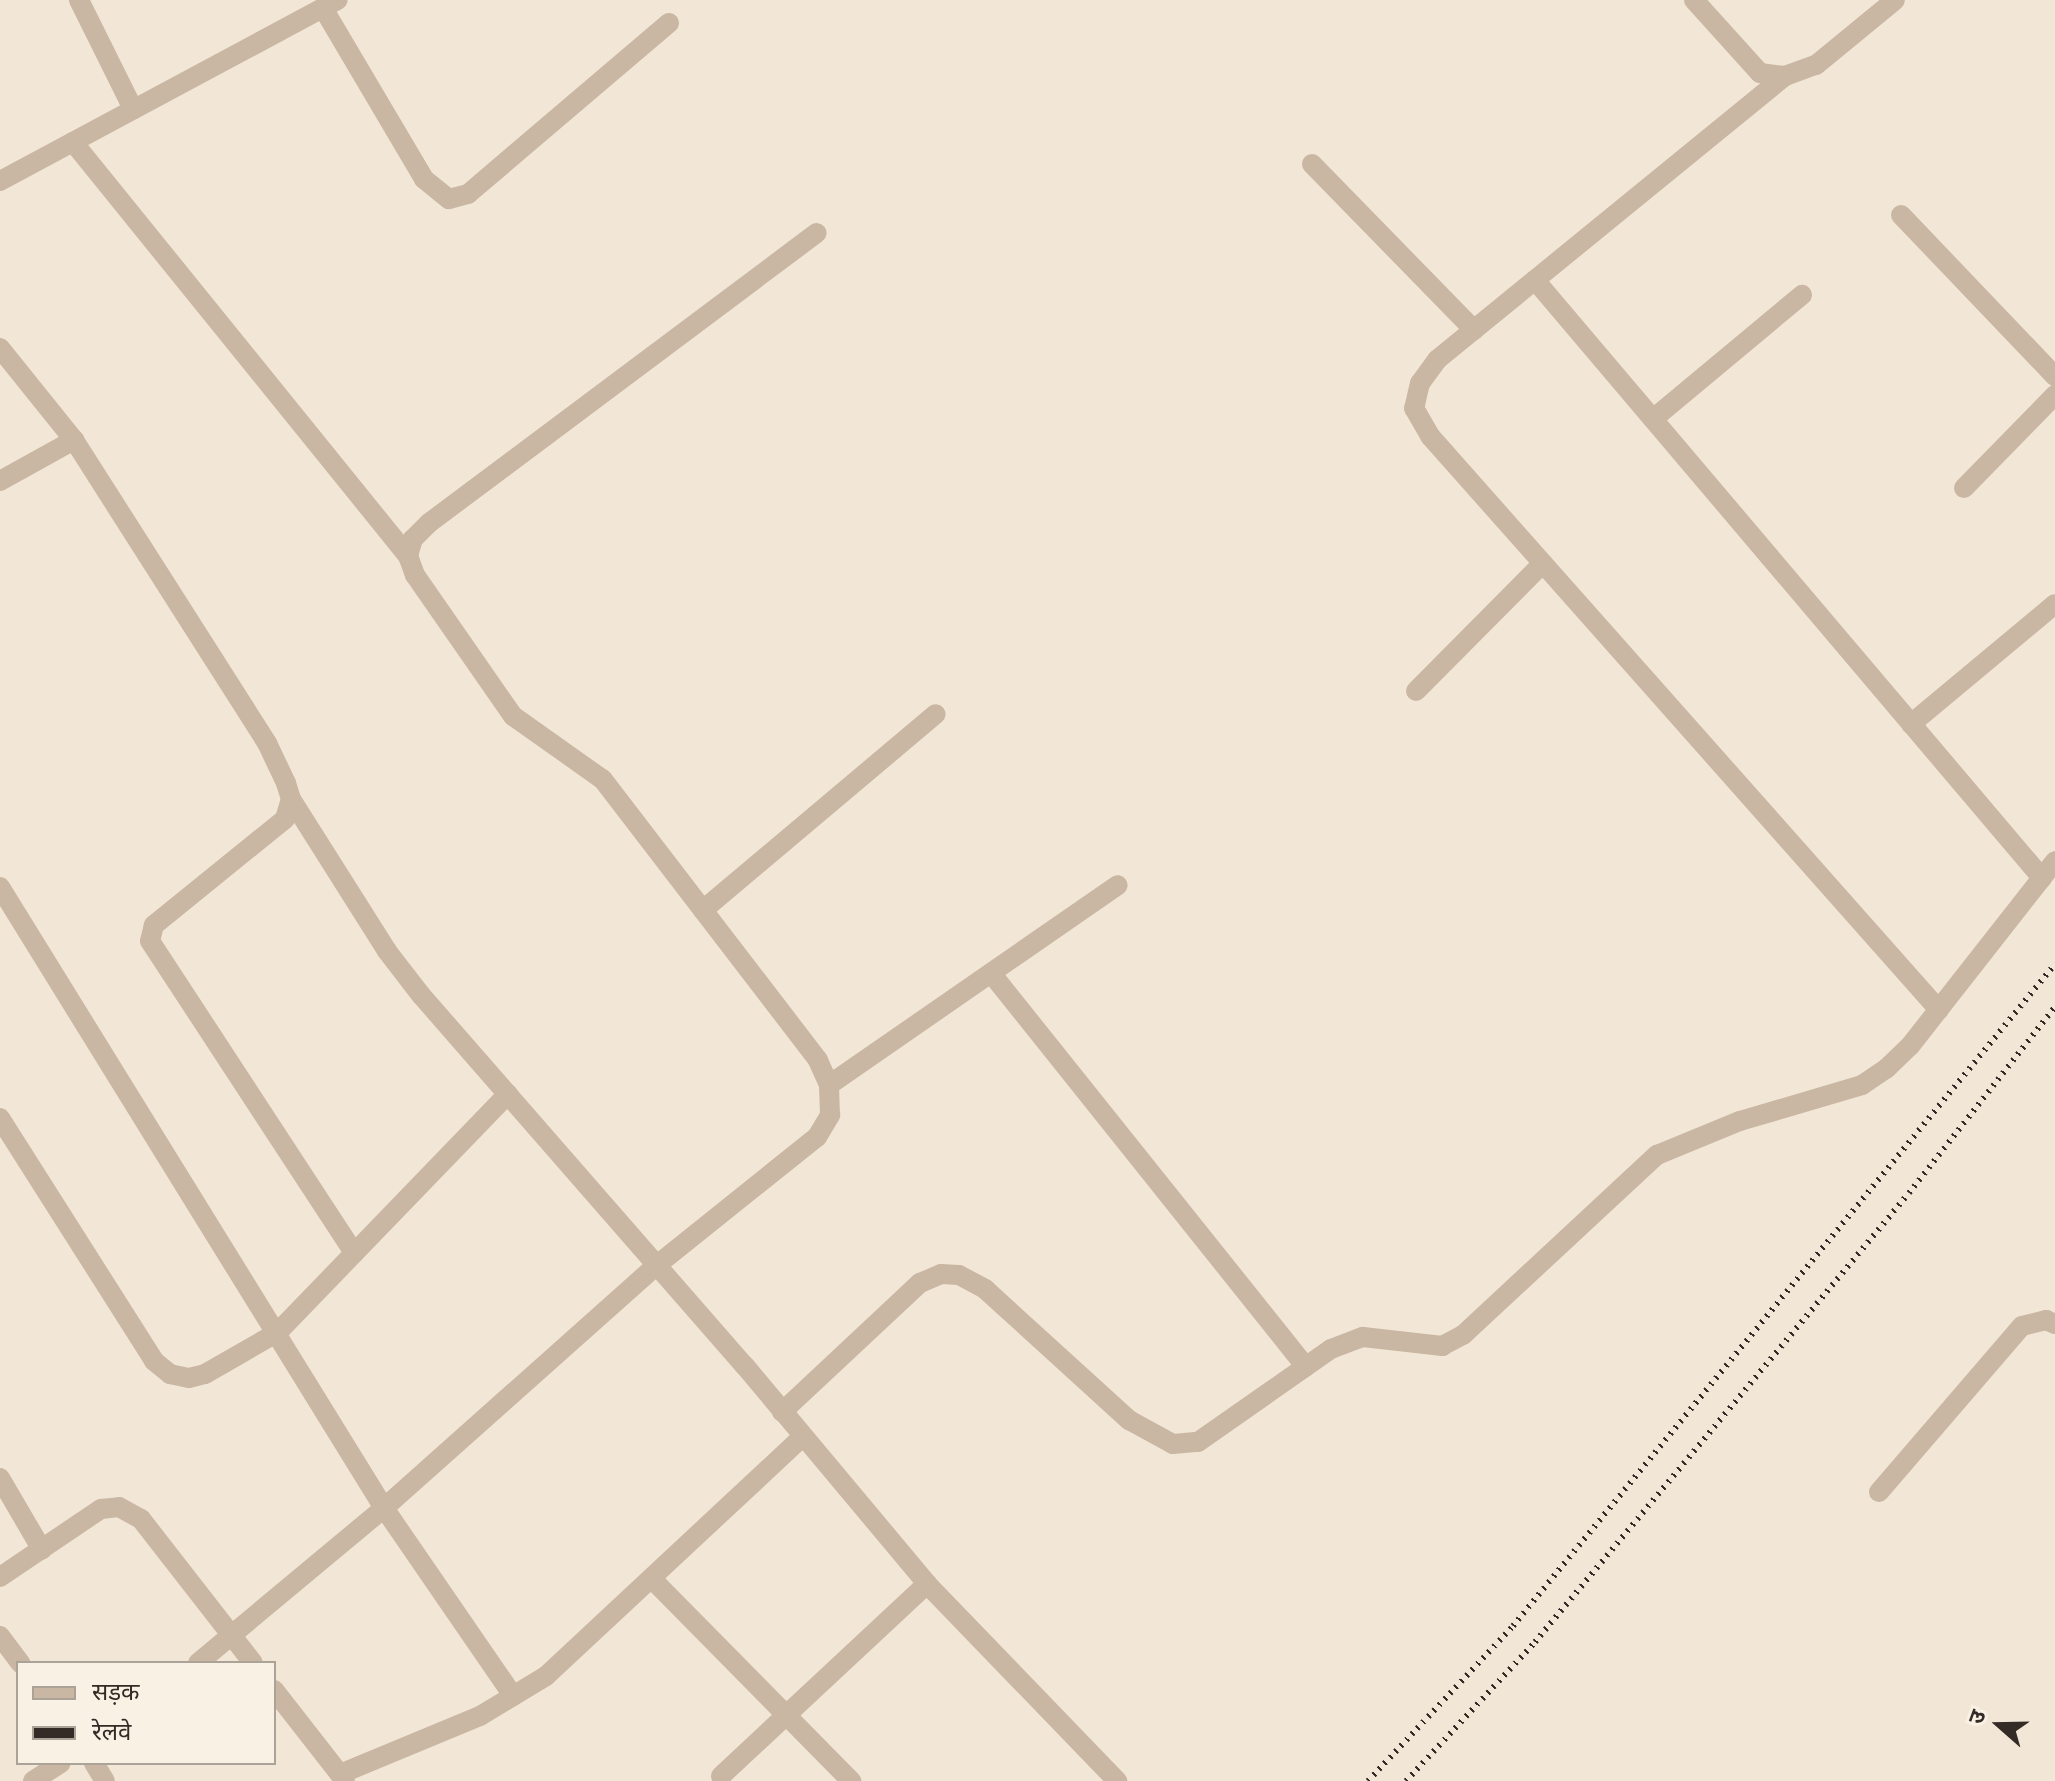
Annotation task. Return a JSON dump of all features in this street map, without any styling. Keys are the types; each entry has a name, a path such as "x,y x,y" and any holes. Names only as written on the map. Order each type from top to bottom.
{"street":[{"path":"79,0 133,109"},
{"path":"1694,0 1760,73 1785,76"},
{"path":"1895,0 1816,65 1785,76 1437,360 1420,383 1414,408 1430,436 1939,1010"},
{"path":"0,181 330,4 424,179 449,199 468,194 669,23"},
{"path":"73,142 408,556 415,575 513,716 602,779 818,1060 829,1085 830,1115 817,1137 657,1265 384,1508 201,1661"},
{"path":"1312,164 1474,330"},
{"path":"1901,215 2055,376"},
{"path":"408,556 413,539 429,523 817,233"},
{"path":"1535,280 2042,878"},
{"path":"1653,419 1802,295"},
{"path":"0,348 74,440 267,743 291,799 387,951 927,1584 1117,1781"},
{"path":"1964,488 2055,395"},
{"path":"0,481 74,440"},
{"path":"1416,691 1543,563"},
{"path":"1911,724 2055,604"},
{"path":"703,910 936,714"},
{"path":"291,799 285,819 268,837 154,925 150,941 354,1253"},
{"path":"782,1412 920,1283 941,1274 959,1275 985,1289 1129,1420 1173,1444 1198,1442 1306,1367 1363,1337 1423,1347 1442,1346 1463,1335 1657,1155 1740,1121 1862,1085 1910,1046 2055,861"},
{"path":"829,1085 1118,885"},
{"path":"0,887 6,909 278,1332 384,1508 513,1696"},
{"path":"991,973 1306,1367"},
{"path":"0,1118 137,1334 170,1374 205,1374 278,1332 508,1094"},
{"path":"1879,1492 2004,1344 2022,1326 2052,1317"},
{"path":"276,1693 343,1778 480,1716 546,1676 802,1437"},
{"path":"0,1478 42,1550"},
{"path":"0,1577 101,1509 119,1507 141,1519 251,1661"},
{"path":"652,1579 851,1781"},
{"path":"721,1776 927,1584"},
{"path":"0,1636 19,1661"},
{"path":"33,1781 58,1765"}],"railway":[{"path":"1368,1781 1513,1626 2055,964"},
{"path":"1406,1781 1535,1642 1909,1193 2055,1007"}]}
